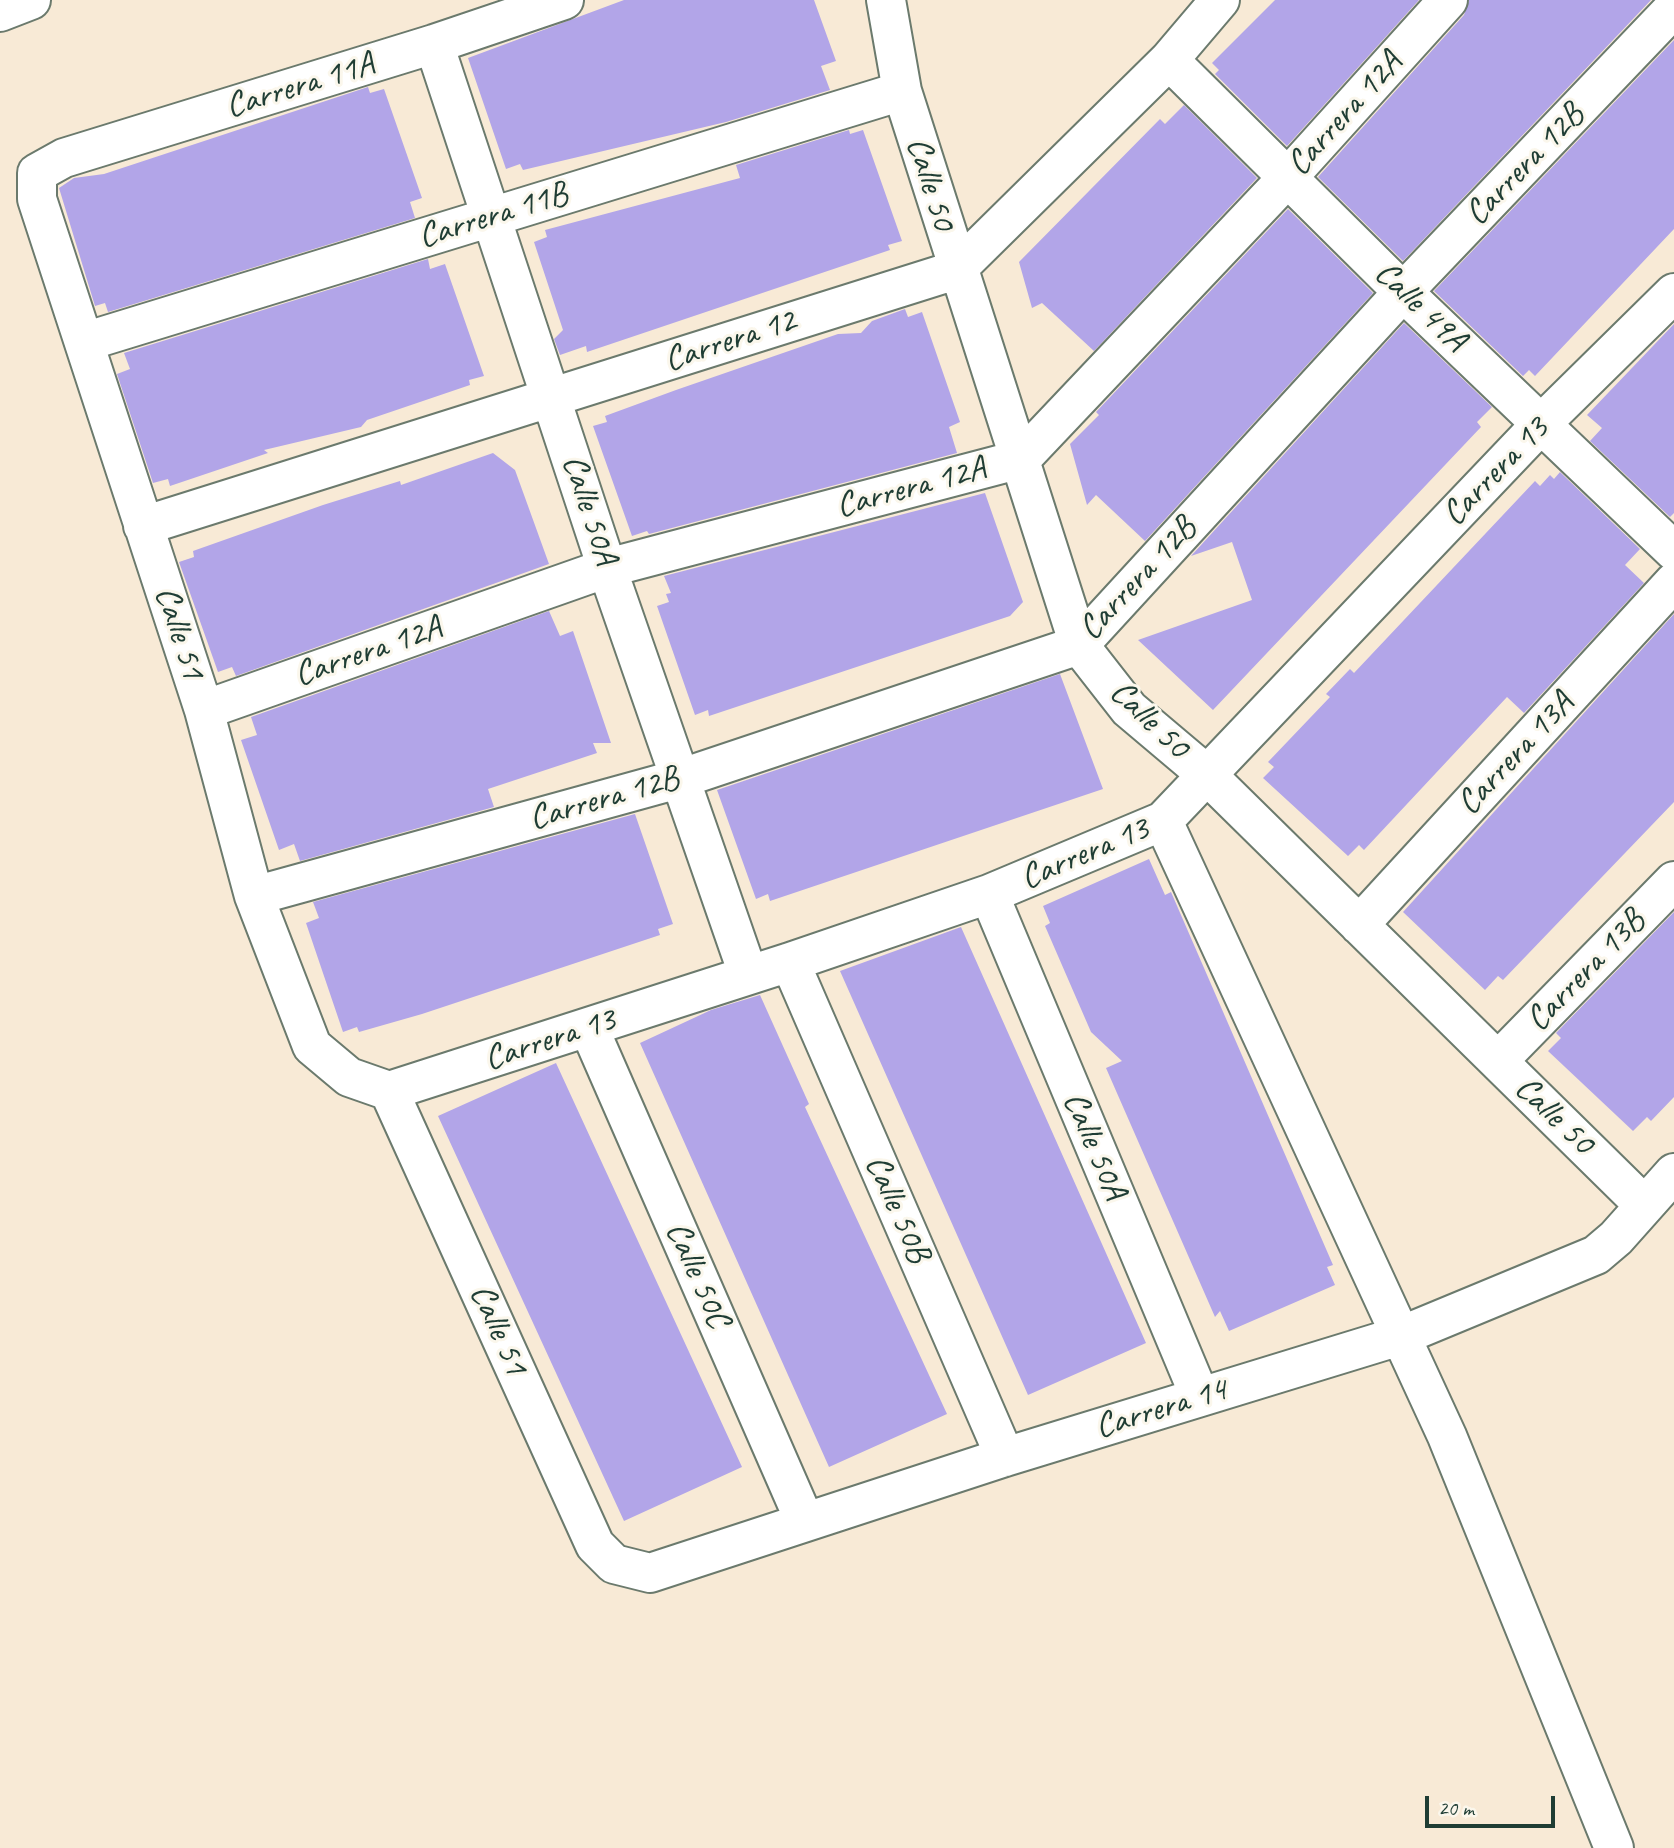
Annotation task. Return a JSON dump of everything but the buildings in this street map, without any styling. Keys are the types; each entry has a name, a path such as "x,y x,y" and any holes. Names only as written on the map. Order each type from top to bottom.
{"street":[{"path":"0,12 31,0"},
{"name":"Carrera 11A","path":"37,173 64,158 434,44 564,0"},
{"name":"Calle 50","path":"886,0 902,91 956,270 1021,459 1079,645 1129,709 1206,774 1644,1205"},
{"name":"Carrera 12","path":"143,526 956,270 1169,60 1220,0"},
{"name":"Carrera 12A","path":"204,710 607,568 1021,459 1289,177 1448,0"},
{"name":"Carrera 12B","path":"254,896 682,778 1079,645 1403,292 1674,8"},
{"name":"Calle 50A","path":"434,44 607,568 748,974"},
{"name":"Calle 49A","path":"1169,60 1403,292 1674,551"},
{"name":"Carrera 11B","path":"84,342 902,91"},
{"name":"Calle 51","path":"37,173 37,199 204,710 254,896 312,1045 349,1077 389,1091 595,1545 614,1564"},
{"name":"Carrera 13","path":"389,1091 589,1028 989,894 1163,821 1542,423 1674,293"},
{"name":"Carrera 13A","path":"1359,925 1674,582"},
{"path":"1163,821 1403,1335 1447,1436 1614,1848"},
{"name":"Carrera 13B","path":"1498,1061 1674,881"},
{"name":"Calle 50A","path":"989,894 1200,1397"},
{"name":"Calle 50B","path":"790,962 1005,1457"},
{"name":"Calle 50C","path":"589,1028 805,1522"},
{"name":"Carrera 14","path":"614,1564 650,1573 1005,1457 1403,1335 1596,1255 1616,1238 1674,1173"}]}
